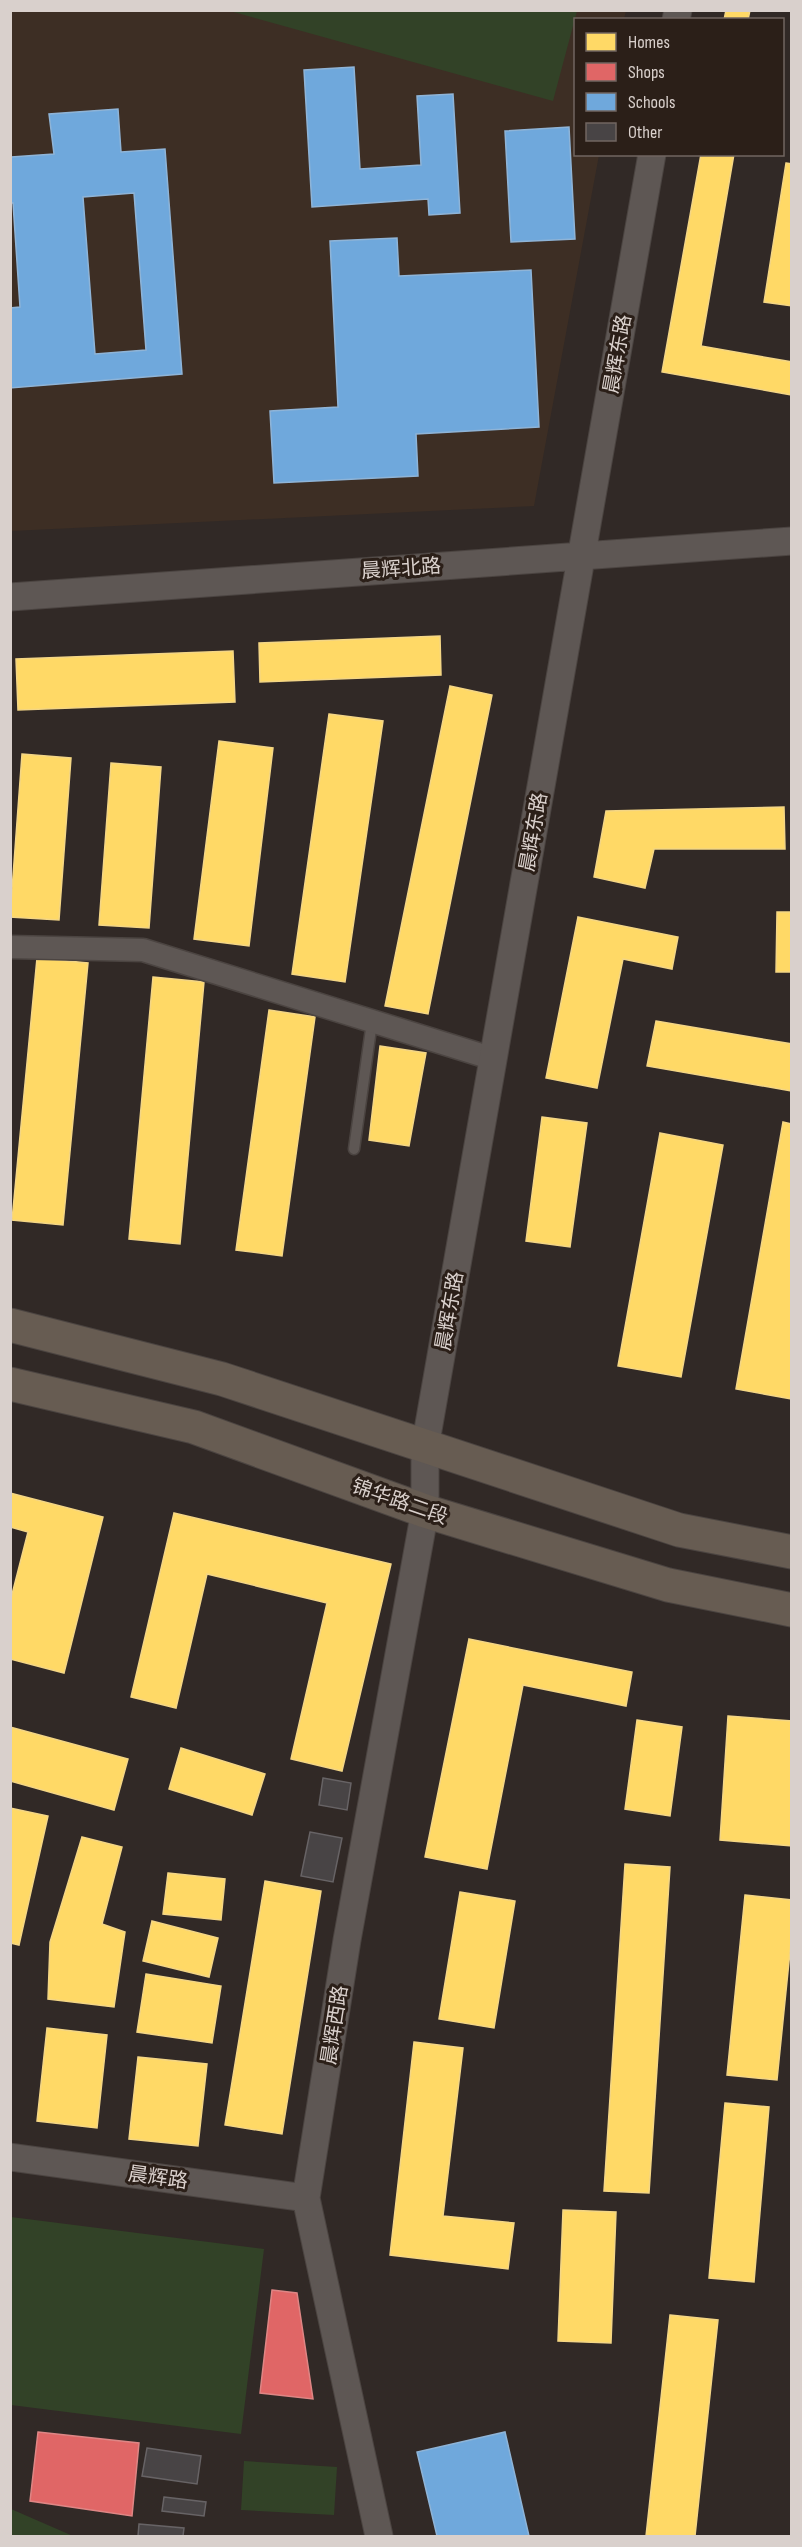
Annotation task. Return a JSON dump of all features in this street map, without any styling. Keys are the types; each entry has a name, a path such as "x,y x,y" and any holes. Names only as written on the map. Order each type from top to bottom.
{"main road":[{"path":"10,1325 222,1379 679,1530 792,1552"},
{"name":"锦华路二段","path":"10,1384 194,1427 425,1511 668,1585 792,1610"}],"street":[{"name":"晨辉东路","path":"425,1511 425,1447 652,156"},
{"name":"晨辉北路","path":"10,597 792,541"},
{"path":"10,947 143,950 494,1059"},
{"name":"晨辉西路","path":"379,2536 306,2198 347,1940 425,1511"},
{"name":"晨辉路","path":"10,2157 306,2198"}],"lane":[{"path":"354,1149 372,1022"}],"shaded area":[{"path":"10,11 626,11 624,18 574,18 574,156 599,156 534,506 11,531"}],"green space":[{"path":"230,11 577,11 553,101"},
{"path":"11,2217 264,2249 241,2434 11,2405"},
{"path":"244,2461 337,2467 334,2515 241,2510"},
{"path":"11,2509 73,2536 11,2536"}],"building: Homes":[{"path":"726,10 750,10 748,18 724,18"},
{"path":"701,156 734,156 701,346 792,362 792,395 662,372"},
{"path":"786,163 792,164 792,306 764,302"},
{"path":"440,636 441,675 260,682 259,643"},
{"path":"233,651 235,702 18,710 16,659"},
{"path":"450,686 492,695 428,1014 385,1006"},
{"path":"329,714 383,721 345,982 292,974"},
{"path":"219,741 273,748 249,946 194,939"},
{"path":"22,754 71,758 59,920 10,917"},
{"path":"111,763 161,767 149,928 99,925"},
{"path":"784,807 785,849 654,849 645,888 594,877 606,811"},
{"path":"777,912 792,912 792,972 776,972"},
{"path":"578,917 678,937 672,969 623,959 597,1088 546,1078"},
{"path":"37,958 88,963 63,1225 12,1220"},
{"path":"153,977 204,982 180,1244 129,1239"},
{"path":"269,1010 315,1017 282,1256 236,1250"},
{"path":"656,1021 792,1044 792,1091 647,1066"},
{"path":"380,1046 426,1053 409,1146 369,1140"},
{"path":"542,1117 587,1123 570,1247 526,1241"},
{"path":"783,1122 792,1124 792,1399 736,1389"},
{"path":"660,1133 723,1145 681,1377 618,1366"},
{"path":"10,1493 103,1517 64,1673 10,1659 10,1602 28,1532 10,1527"},
{"path":"174,1513 391,1564 342,1771 291,1759 327,1603 207,1574 176,1708 131,1697"},
{"path":"469,1639 632,1672 626,1706 523,1685 487,1869 425,1857"},
{"path":"728,1716 792,1721 792,1846 720,1840"},
{"path":"637,1720 682,1727 670,1816 625,1809"},
{"path":"10,1727 128,1759 114,1810 10,1781"},
{"path":"181,1748 265,1774 252,1815 169,1789"},
{"path":"10,1808 48,1816 19,1945 10,1943"},
{"path":"82,1837 122,1847 102,1924 125,1932 114,2007 48,1999 50,1942"},
{"path":"625,1864 670,1867 649,2193 604,2191"},
{"path":"168,1873 225,1879 221,1920 163,1914"},
{"path":"265,1881 321,1891 282,2134 225,2125"},
{"path":"460,1892 515,1901 494,2028 439,2019"},
{"path":"745,1895 792,1900 792,1932 777,2080 727,2075"},
{"path":"152,1921 218,1938 209,1977 143,1961"},
{"path":"146,1974 221,1986 212,2043 137,2032"},
{"path":"47,2028 107,2035 97,2128 37,2121"},
{"path":"414,2042 463,2048 443,2216 514,2223 508,2269 390,2255"},
{"path":"138,2057 207,2064 198,2146 129,2139"},
{"path":"725,2103 769,2107 754,2282 709,2278"},
{"path":"563,2210 616,2212 611,2343 558,2341"},
{"path":"670,2315 718,2320 695,2536 646,2536"}],"building: Shops":[{"path":"272,2290 297,2293 313,2399 260,2393"},
{"path":"38,2432 139,2443 132,2516 30,2501"}],"building: Schools":[{"path":"354,67 360,169 421,165 417,96 453,94 460,213 429,215 428,199 312,207 304,70"},
{"path":"118,109 121,152 165,149 182,374 10,388 10,308 20,307 13,203 10,203 10,139 11,157 54,154 49,114","holes":["134,193 146,350 95,354 83,197"]},
{"path":"569,127 575,239 511,242 505,131"},
{"path":"397,238 399,276 531,270 539,427 416,434 418,476 274,483 270,411 338,407 330,241"},
{"path":"505,2432 529,2536 437,2536 417,2452"}],"building: Other":[{"path":"323,1778 351,1783 347,1810 319,1805"},
{"path":"310,1832 342,1838 333,1882 301,1876"},
{"path":"147,2448 201,2456 197,2484 142,2476"},
{"path":"164,2497 206,2502 204,2516 162,2511"},
{"path":"139,2524 184,2528 183,2536 138,2536"}]}
